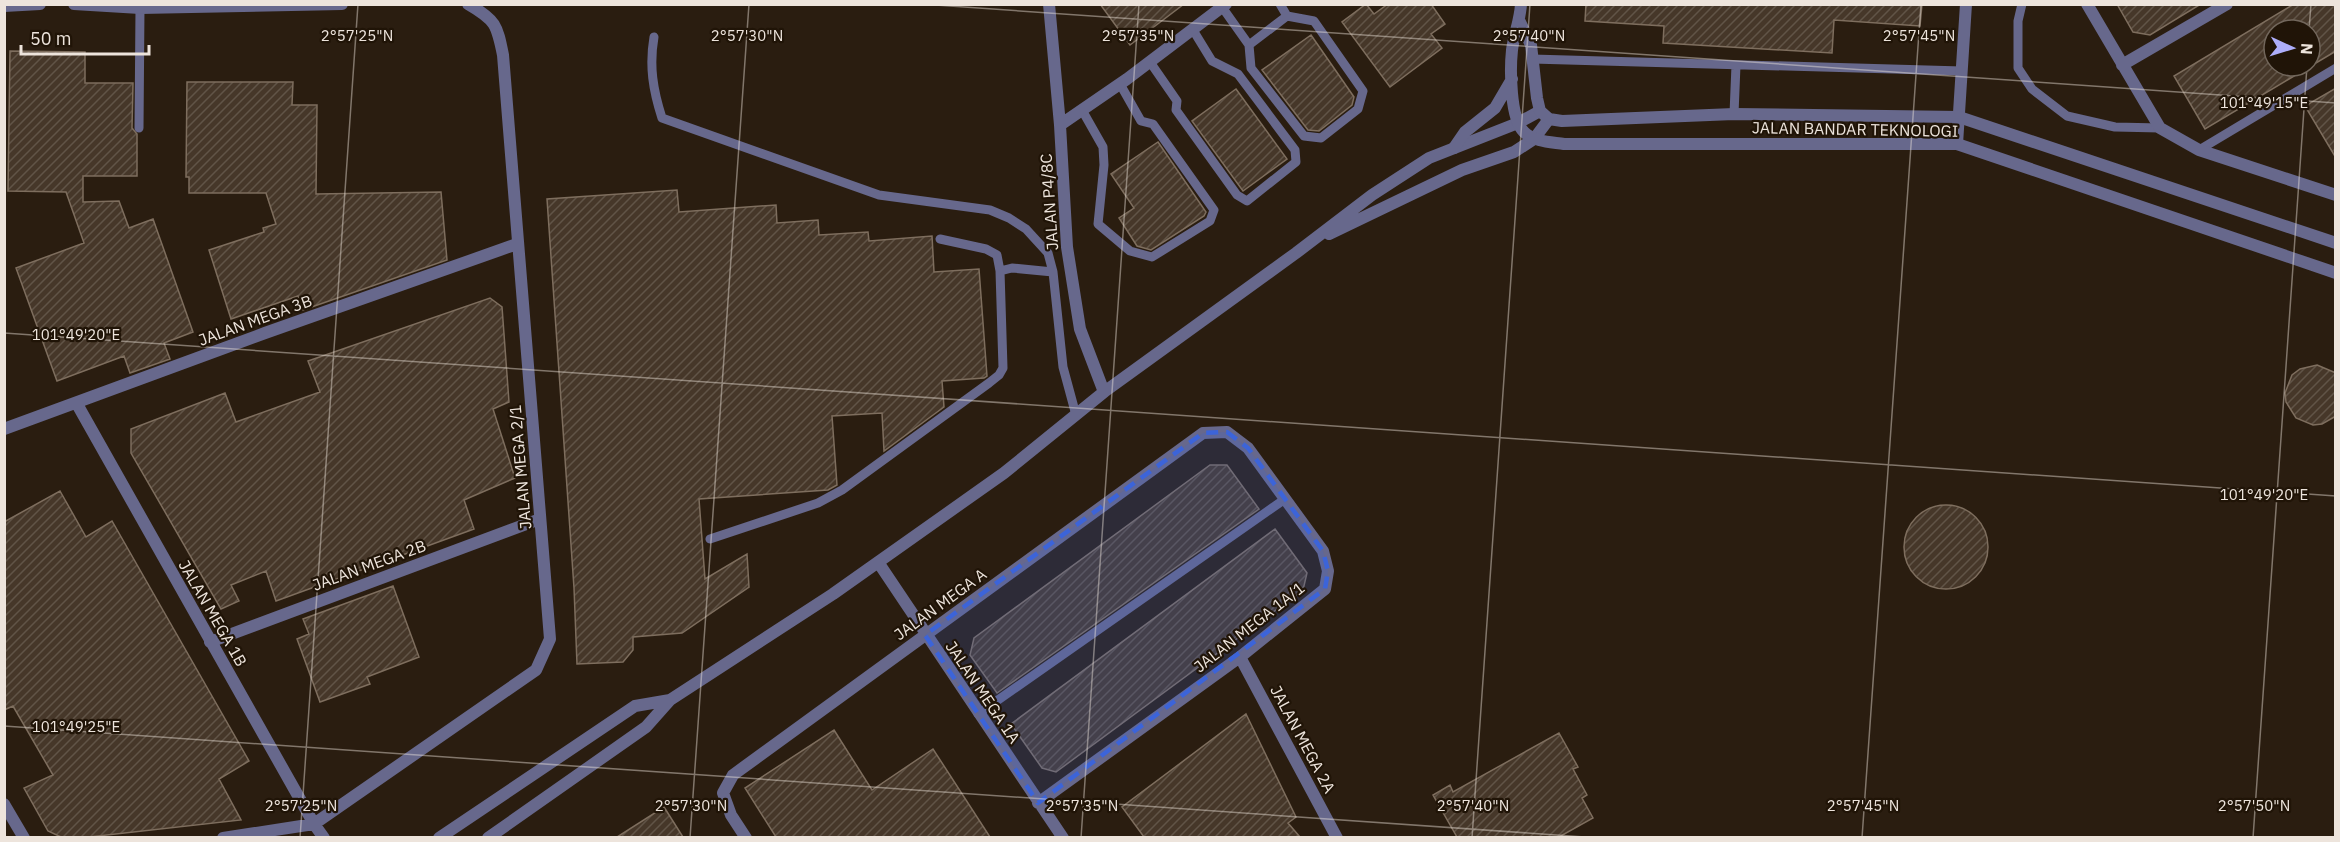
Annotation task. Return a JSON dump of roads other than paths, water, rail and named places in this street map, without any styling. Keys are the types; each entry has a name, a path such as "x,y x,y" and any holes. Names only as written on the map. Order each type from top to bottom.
{"street":[{"path":"4,6 40,4"},
{"path":"74,4 140,8 342,4"},
{"name":"JALAN MEGA 2/1","path":"314,824 536,670 550,639 503,56 498,30 488,15 468,4"},
{"name":"JALAN P4/8C","path":"1048,4 1060,125 1067,247 1080,328 1104,392"},
{"path":"1521,4 1520,22 1512,52 1514,105 1518,123 1524,133 1534,139"},
{"path":"1958,144 1966,4"},
{"path":"2087,4 2160,128 2199,150 2332,190"},
{"path":"2122,66 2227,4"},
{"path":"1060,125 1120,84 1224,6"},
{"path":"1308,244 1462,170 1514,152 1534,139 1544,115 1528,35 1520,22"},
{"path":"1454,148 1466,132 1495,108 1512,79"},
{"name":"JALAN BANDAR TEKNOLOGI","path":"1544,115 1562,121 1734,114 1959,117 2336,243"},
{"path":"488,837 646,727 670,700 878,562 1004,473 1104,392 1372,195 1429,158 1544,115"},
{"name":"JALAN BANDAR TEKNOLOGI","path":"1534,139 1564,144 1958,144 2336,273"},
{"name":"JALAN MEGA 3B","path":"4,429 517,244"},
{"name":"JALAN MEGA 1B","path":"77,404 210,642 314,824 324,837"},
{"name":"JALAN MEGA 1A/1","path":"1038,803 1240,657 1325,590 1328,571 1323,551 1248,448 1227,432"},
{"name":"JALAN MEGA A","path":"746,837 731,815 723,793 733,775 1203,433 1227,432"},
{"name":"JALAN MEGA 2B","path":"210,642 540,519"},
{"name":"JALAN MEGA 1A","path":"878,562 978,714 1063,837"},
{"name":"JALAN MEGA 2A","path":"1240,657 1337,837"},
{"path":"439,837 635,706 670,700"},
{"path":"4,804 24,837"},
{"path":"223,837 314,824"}],"lane":[{"path":"1280,4 1287,16"},
{"path":"2022,4 2018,21 2018,68 2032,89 2067,116 2115,127 2160,128"},
{"path":"1224,6 1249,45 1251,68 1304,136 1321,138 1358,109 1363,91 1314,21 1287,16 1249,45"},
{"path":"139,128 140,8"},
{"path":"1150,62 1177,101 1176,110 1237,195 1247,201 1296,162 1295,150 1238,74 1212,61 1193,30"},
{"path":"654,37 651,57 652,83 662,118 879,195 990,210 1026,229 1048,253 1053,272 1063,367 1076,415"},
{"path":"1532,59 1962,71"},
{"path":"1734,114 1736,65"},
{"path":"2199,150 2336,68"},
{"path":"1082,110 1103,147 1104,165 1098,224 1130,251 1152,257 1210,221 1214,210 1153,124 1141,121 1120,84"},
{"path":"710,539 818,503 842,490 999,375 1003,368 1000,271 997,255 986,249 940,239"},
{"path":"1000,271 1012,268 1053,272"},
{"path":"978,714 1285,499"}]}
